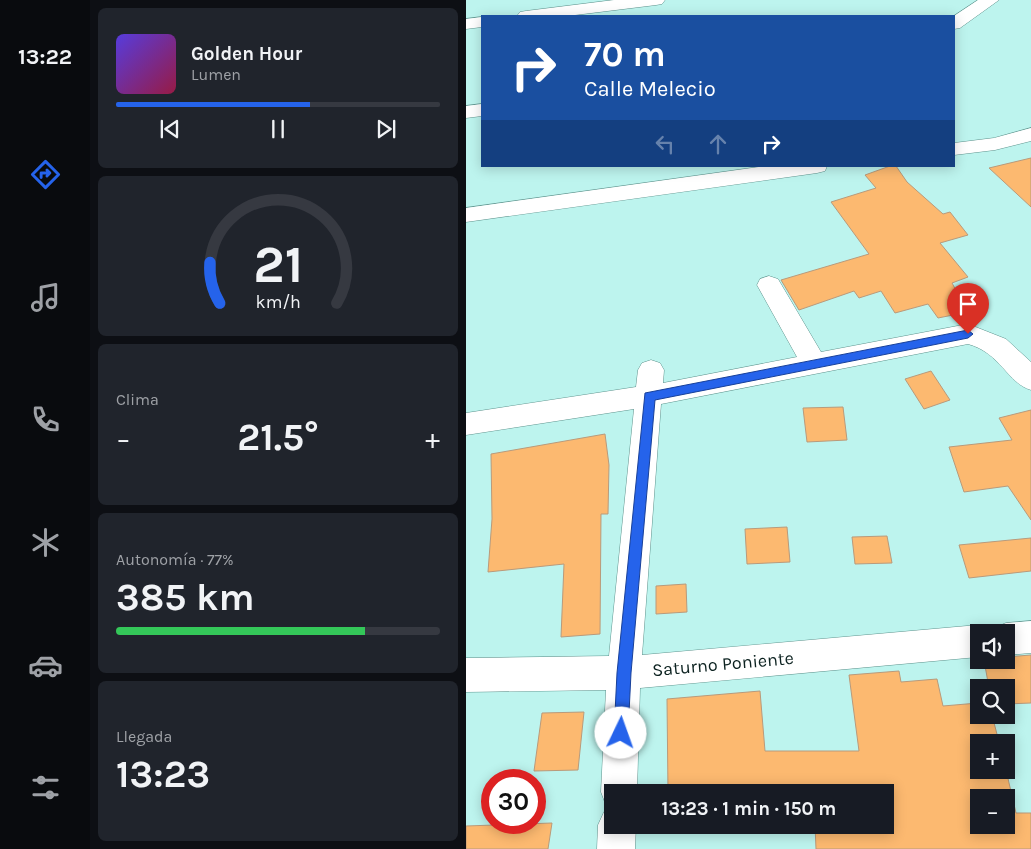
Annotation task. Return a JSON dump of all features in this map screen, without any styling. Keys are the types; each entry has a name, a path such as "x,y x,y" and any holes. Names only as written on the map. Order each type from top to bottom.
{"street":[{"path":"534,15 656,0"},
{"path":"955,23 990,0"},
{"path":"466,24 481,22"},
{"path":"466,112 481,110"},
{"path":"955,149 995,144 1031,134"},
{"path":"466,215 717,172 800,167"},
{"path":"769,285 816,365"},
{"path":"466,424 650,383 816,365 968,334 989,338 1031,380"},
{"path":"619,784 624,673 650,383"},
{"path":"1015,638 1031,637"},
{"name":"Saturno Poniente","path":"466,675 624,673 970,642"},
{"path":"616,849 617,834"}],"building":[{"path":"1031,158 1031,207 989,168"},
{"path":"887,167 897,167 907,182 943,214 950,212 968,235 940,243 968,277 952,283 968,312 938,318 928,304 895,313 881,291 859,298 854,291 799,310 781,280 869,254 831,202 876,188 865,175"},
{"path":"931,371 950,400 924,409 905,379"},
{"path":"843,407 847,440 807,442 803,408"},
{"path":"1031,410 1031,520 1008,486 964,492 949,447 1012,440 999,418"},
{"path":"605,434 609,465 608,514 601,514 600,634 561,637 564,564 488,572 492,519 491,454"},
{"path":"787,527 790,562 747,564 745,529"},
{"path":"887,536 892,563 855,564 852,537"},
{"path":"1031,538 1031,571 969,578 959,545"},
{"path":"686,584 687,612 656,614 656,586"},
{"path":"1031,655 1031,703 1015,704 1015,679 987,679 986,669 1015,669 1015,656"},
{"path":"899,671 901,682 937,679 943,706 970,704 970,724 994,724 997,734 970,734 970,779 1008,779 1010,789 970,789 970,834 1015,834 1015,809 1016,813 1031,813 1031,849 816,849 815,834 894,834 894,784 668,784 667,699 760,691 765,751 859,751 849,675"},
{"path":"584,712 578,770 534,769 542,713"},
{"path":"546,823 552,823 548,849 466,849 466,826 481,825 481,834 546,834"}],"route":[{"path":"621,733 624,673 649,396 968,334"}]}
